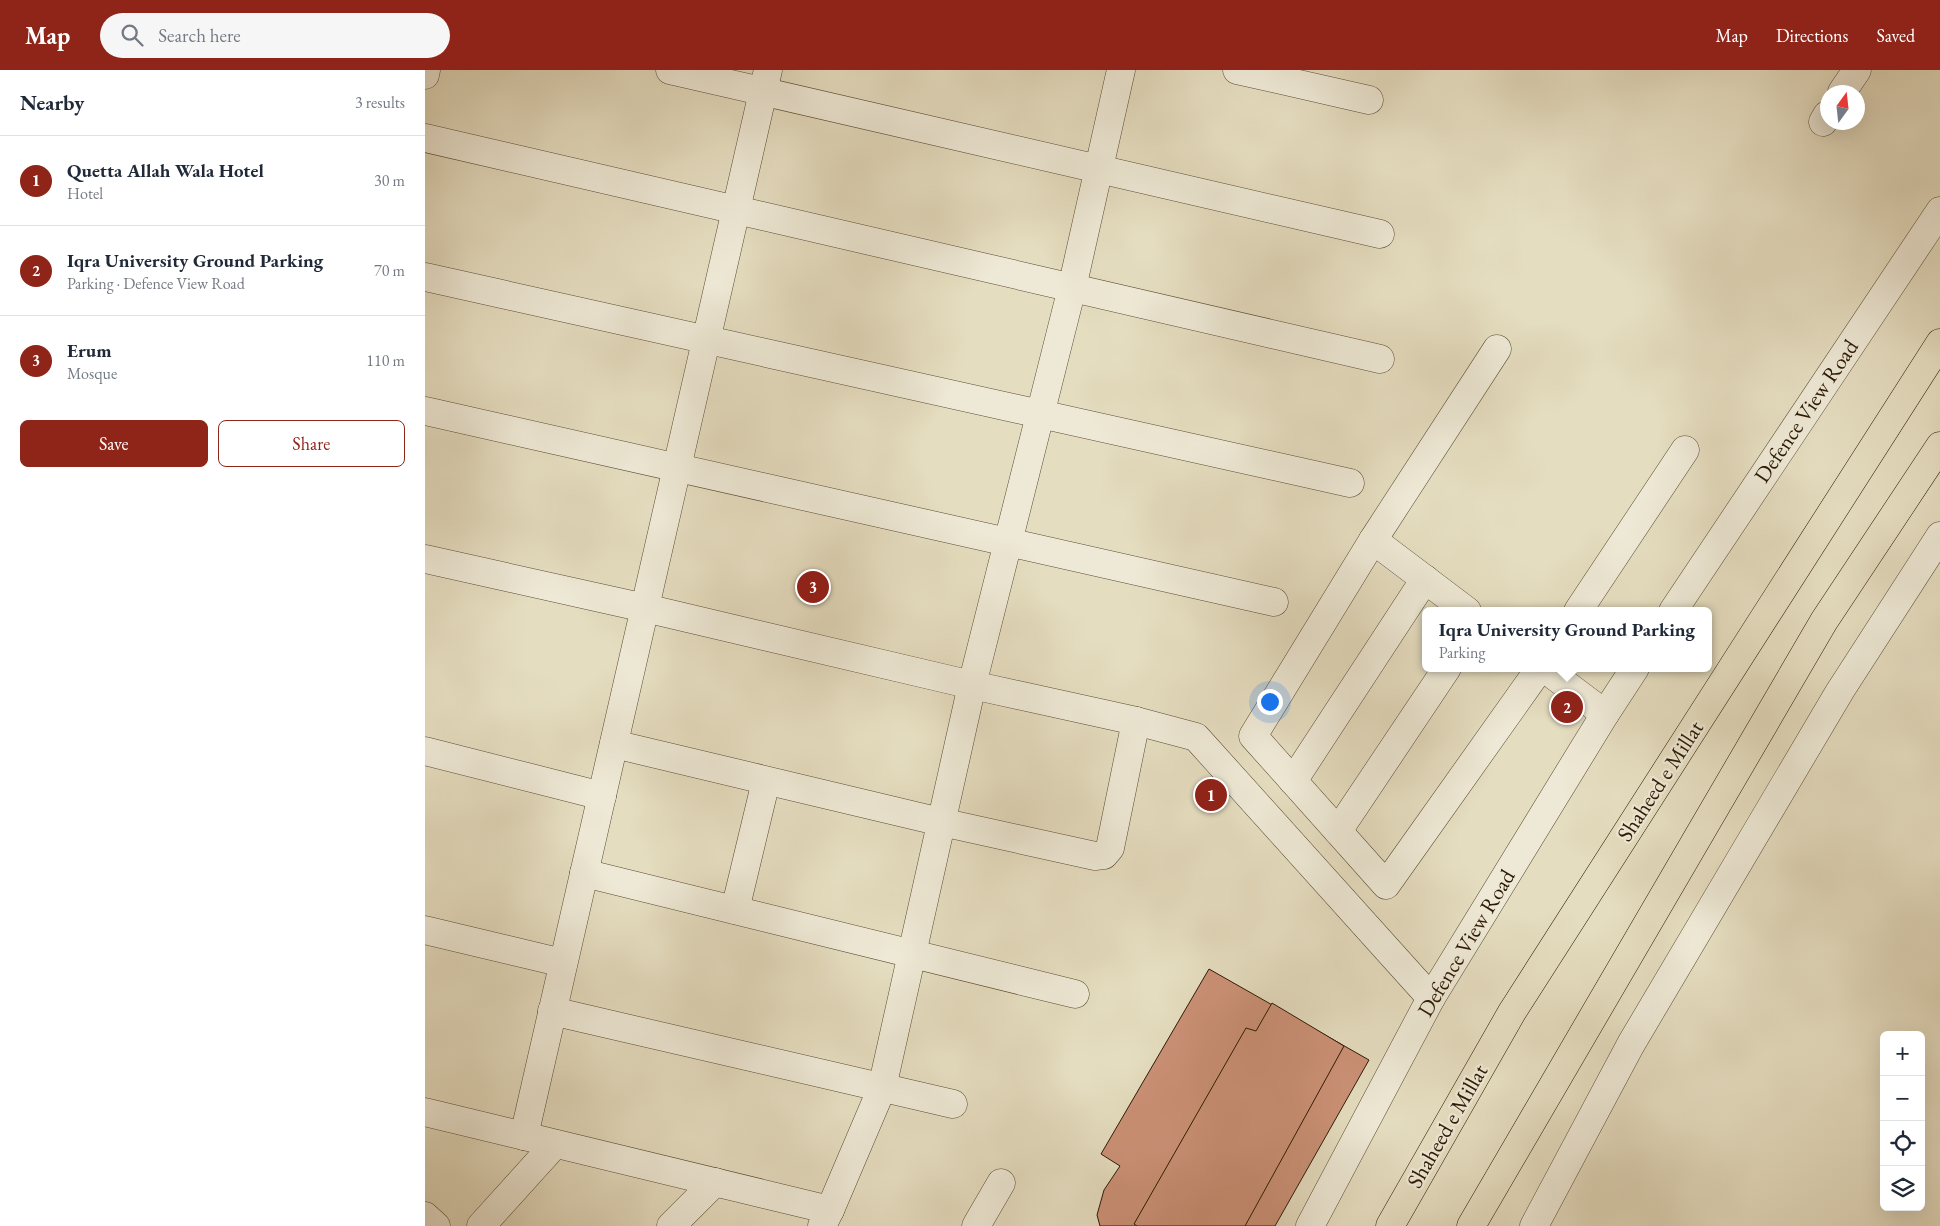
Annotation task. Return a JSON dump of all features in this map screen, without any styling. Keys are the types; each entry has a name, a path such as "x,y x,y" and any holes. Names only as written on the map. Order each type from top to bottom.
{"main road":[{"name":"Shaheed e Millat","path":"1390,1226 1512,1012 1940,343"},
{"path":"1471,1226 1824,621 1940,446"}],"street":[{"path":"425,75 426,70"},
{"path":"670,70 765,81 1099,169 1380,234"},
{"path":"425,1112 715,1182 826,1218 882,1088 972,685 1072,288 1121,70"},
{"path":"1237,70 1369,100"},
{"path":"1847,85 1857,70"},
{"path":"524,1136 765,81"},
{"path":"425,138 1380,359"},
{"name":"Defence View Road","path":"1676,607 1940,211"},
{"path":"425,277 1350,483"},
{"path":"1497,349 1373,540 1253,736 1386,885 1537,672"},
{"path":"425,411 1274,602"},
{"path":"1581,607 1685,450"},
{"path":"1534,1226 1631,1044 1839,690 1940,536"},
{"path":"1373,540 1462,607"},
{"path":"425,559 1136,721 1196,737 1431,998"},
{"path":"1293,781 1425,579"},
{"path":"1338,831 1444,672"},
{"path":"1549,672 1605,714"},
{"name":"Defence View Road","path":"1310,1226 1431,998 1632,672"},
{"path":"613,744 941,822 1095,856 1104,855 1109,848 1136,721"},
{"path":"425,751 602,796"},
{"path":"735,910 766,780"},
{"path":"584,873 1075,994"},
{"path":"425,930 563,963"},
{"path":"552,1010 953,1104"},
{"path":"481,1226 555,1144"},
{"path":"671,1226 715,1182"},
{"path":"976,1226 1001,1183"},
{"path":"425,1216 436,1226"}],"building":[{"path":"1209,969 1369,1060 1275,1226 1100,1226 1097,1215 1104,1190 1120,1166 1101,1154"},
{"path":"1272,1003 1344,1046 1245,1226 1137,1226 1134,1224 1246,1028 1256,1031"}],"place":[{"name":"Erum","path":"813,587"},
{"name":"Iqra University Ground Parking","path":"1567,707"},
{"name":"Quetta Allah Wala Hotel","path":"1211,795"}]}
